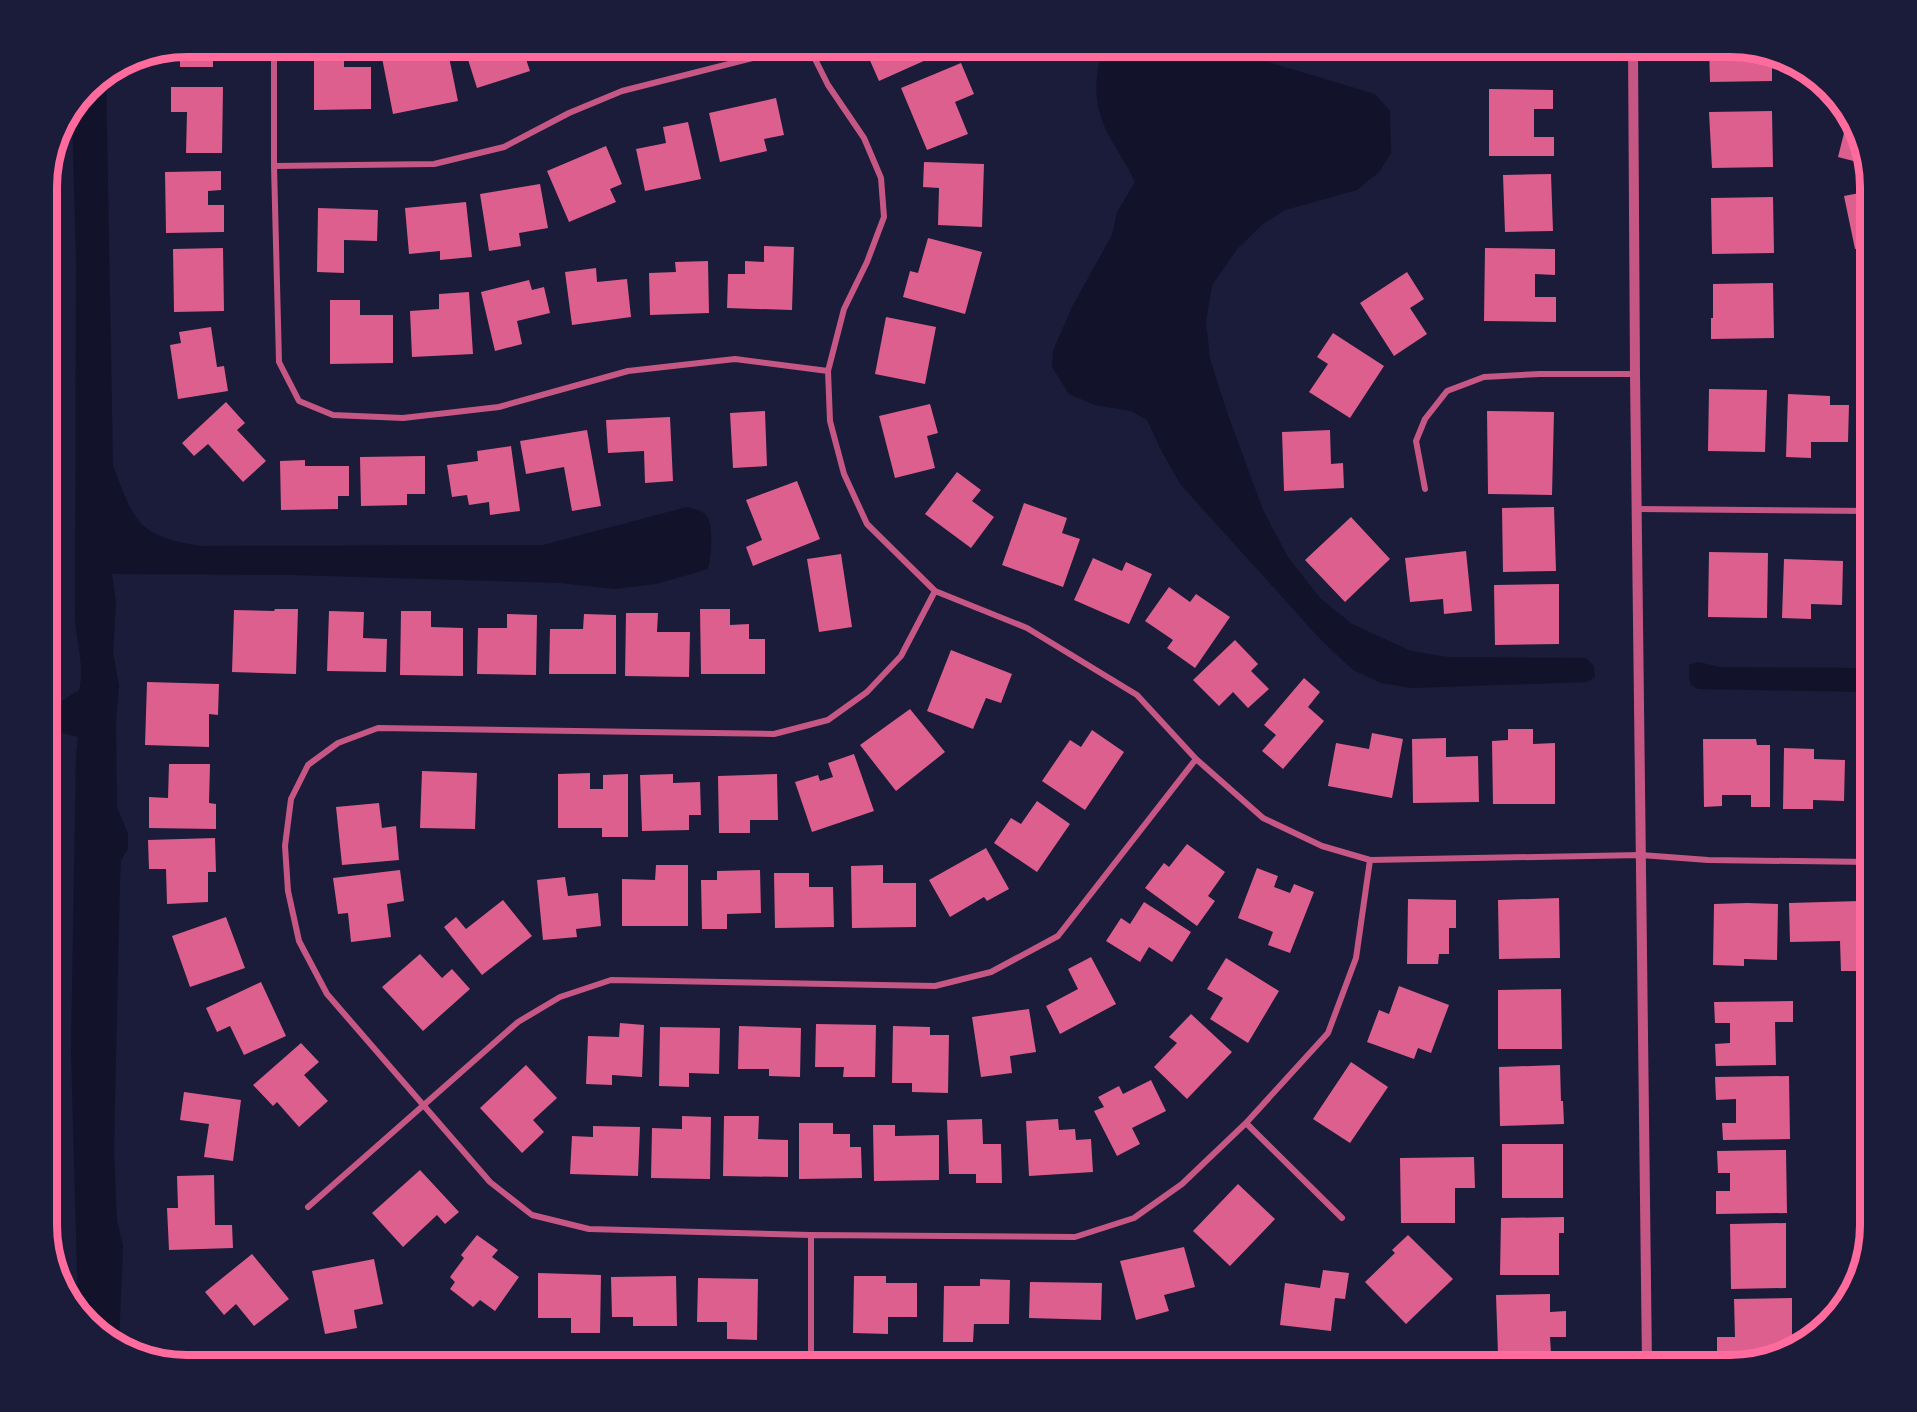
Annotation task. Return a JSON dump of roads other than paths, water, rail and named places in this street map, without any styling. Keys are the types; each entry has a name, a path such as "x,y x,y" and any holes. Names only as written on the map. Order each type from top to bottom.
{"street":[{"path":"274,57 279,362 299,401 333,415 403,418 499,407 628,370 735,359 828,370"},
{"path":"274,166 434,164 504,147 569,113 622,91 753,57"},
{"path":"814,57 828,85 864,138 881,178 884,217 867,261 844,309 828,370 830,421 844,474 867,524 934,591 1027,628 1137,695 1196,759 1263,818 1322,846 1370,860 1641,855 1708,860 1860,862"},
{"path":"1633,57 1647,1355"},
{"path":"1425,489 1416,441 1425,419 1447,391 1484,377 1540,374 1635,374"},
{"path":"1638,509 1860,511"},
{"path":"934,591 901,656 867,692 828,720 774,734 378,728 338,743 308,765 291,799 285,846 288,891 299,941 327,994 490,1182 532,1215 589,1229 1075,1238 1134,1218 1182,1184 1246,1123 1328,1033 1356,958 1370,860"},
{"path":"308,1207 518,1022 560,997 611,980 934,986 990,972 1058,936 1196,759"},
{"path":"1246,1123 1342,1218"},
{"path":"811,1234 811,1355"}]}
